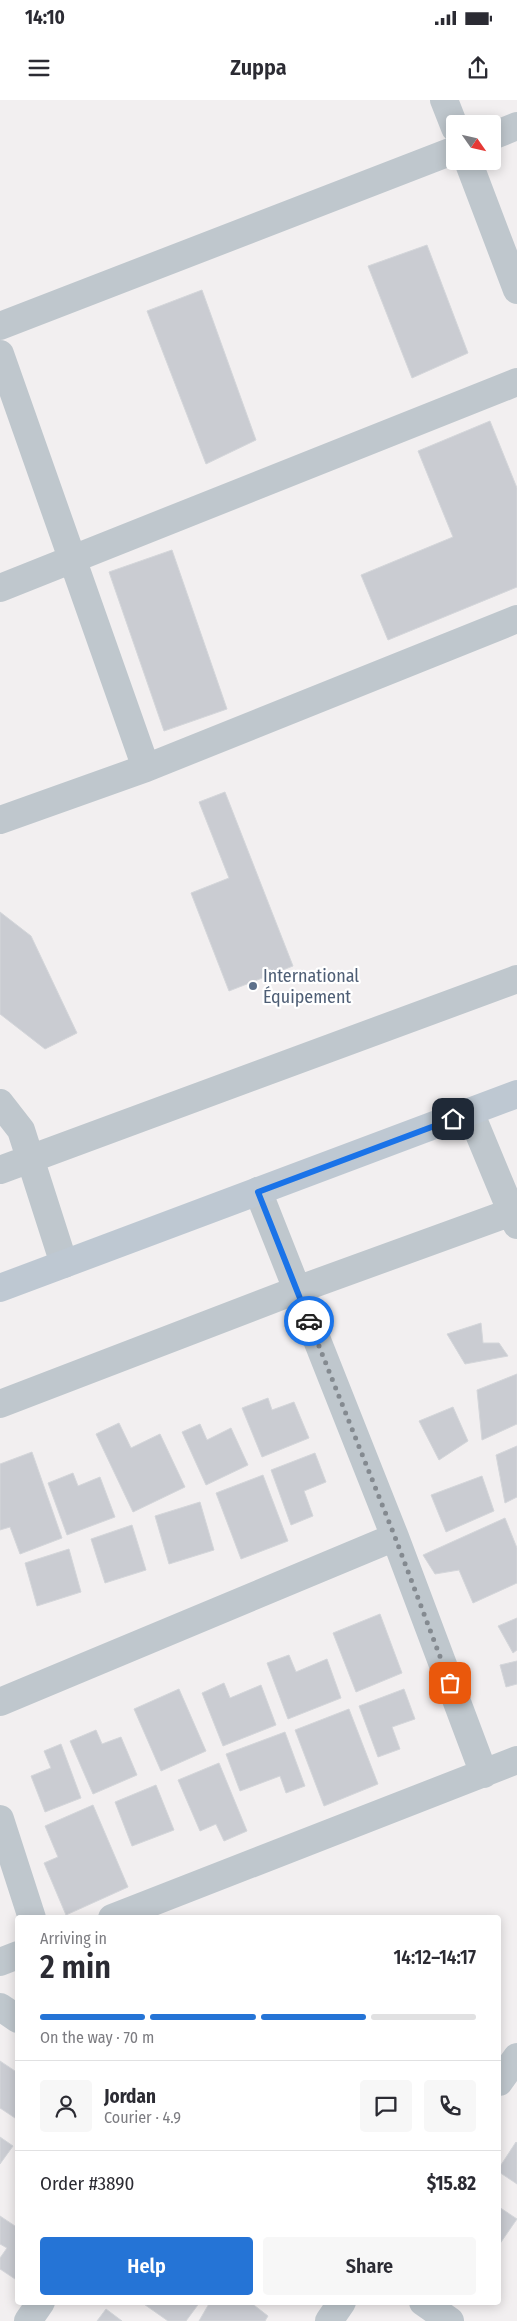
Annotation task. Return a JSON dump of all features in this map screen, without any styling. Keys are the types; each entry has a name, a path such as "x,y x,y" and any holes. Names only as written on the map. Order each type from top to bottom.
{"main road":[{"path":"0,1288 517,1094"}],"street":[{"path":"444,100 450,115"},
{"path":"501,132 517,126"},
{"path":"0,326 446,153"},
{"path":"471,170 517,290"},
{"path":"0,354 146,768"},
{"path":"0,588 517,382"},
{"path":"0,820 146,768 517,619"},
{"path":"0,1170 517,979"},
{"path":"0,1103 21,1130 64,1264"},
{"path":"0,1404 297,1290 515,1216 470,1112"},
{"path":"258,1192 395,1537 484,1774"},
{"path":"0,1702 395,1537"},
{"path":"120,1915 517,1760"},
{"path":"0,1819 31,1915"},
{"path":"0,1962 15,1956"},
{"path":"0,2007 15,2017"},
{"path":"28,2321 39,2305"},
{"path":"329,2321 340,2305"},
{"path":"427,2305 450,2321"}],"building":[{"path":"427,245 468,353 412,378 368,266"},
{"path":"202,290 256,440 206,464 147,311"},
{"path":"490,421 517,488 517,587 388,640 361,575 453,537 418,451"},
{"path":"172,550 227,709 164,731 109,572"},
{"path":"225,792 293,966 229,991 191,893 229,878 199,802"},
{"path":"0,912 31,936 77,1033 45,1049 0,1014"},
{"path":"481,1323 483,1343 499,1343 508,1356 465,1364 447,1334"},
{"path":"517,1374 517,1424 482,1440 477,1390"},
{"path":"268,1398 272,1410 294,1402 309,1438 262,1457 242,1408"},
{"path":"453,1407 468,1441 439,1460 419,1421"},
{"path":"119,1423 131,1448 160,1434 185,1487 133,1512 96,1434"},
{"path":"200,1424 207,1440 231,1428 248,1465 206,1485 182,1432"},
{"path":"517,1446 517,1497 505,1503 496,1455"},
{"path":"32,1452 62,1538 20,1554 10,1527 0,1530 0,1464"},
{"path":"315,1453 326,1482 304,1491 313,1516 291,1525 271,1470"},
{"path":"73,1473 78,1486 100,1477 115,1517 67,1535 48,1483"},
{"path":"263,1475 288,1541 241,1559 216,1493"},
{"path":"482,1476 494,1511 446,1532 431,1495"},
{"path":"200,1502 214,1550 169,1564 155,1516"},
{"path":"505,1518 517,1548 517,1583 473,1603 459,1570 435,1574 423,1555"},
{"path":"132,1525 146,1570 105,1583 91,1539"},
{"path":"69,1549 81,1592 37,1606 25,1563"},
{"path":"380,1614 402,1673 356,1692 333,1633"},
{"path":"517,1618 517,1650 513,1653 498,1626"},
{"path":"289,1655 296,1672 327,1659 341,1698 288,1719 267,1663"},
{"path":"517,1661 517,1684 506,1687 500,1665"},
{"path":"224,1683 230,1698 261,1685 276,1725 223,1746 202,1693"},
{"path":"179,1689 206,1751 161,1771 134,1709"},
{"path":"404,1689 415,1719 392,1727 400,1749 378,1757 359,1706"},
{"path":"349,1709 378,1784 324,1806 295,1730"},
{"path":"96,1730 102,1744 121,1737 137,1775 93,1794 70,1741"},
{"path":"285,1732 305,1786 286,1793 280,1776 240,1791 226,1754"},
{"path":"61,1744 81,1798 45,1812 31,1776 51,1768 44,1751"},
{"path":"219,1763 247,1831 224,1841 216,1824 200,1831 178,1780"},
{"path":"156,1785 174,1830 132,1846 115,1802"},
{"path":"93,1805 128,1887 66,1915 44,1863 58,1857 45,1826"},
{"path":"0,2061 15,2071 15,2118 0,2108"},
{"path":"0,2137 13,2146 0,2164"},
{"path":"516,2142 517,2184 501,2173 501,2165"},
{"path":"501,2208 517,2219 501,2242"},
{"path":"0,2216 15,2226 15,2279 0,2269 0,2258 7,2248 0,2244"},
{"path":"145,2305 198,2305 186,2321 168,2321"},
{"path":"208,2305 254,2305 268,2316 265,2321 199,2321"},
{"path":"106,2309 122,2321 97,2321"}],"way so far":[{"path":"309,1321 395,1537 450,1683"}],"place":[{"name":"International Équipement","path":"253,986"}],"route":[{"path":"309,1321 258,1192 453,1119"}]}
